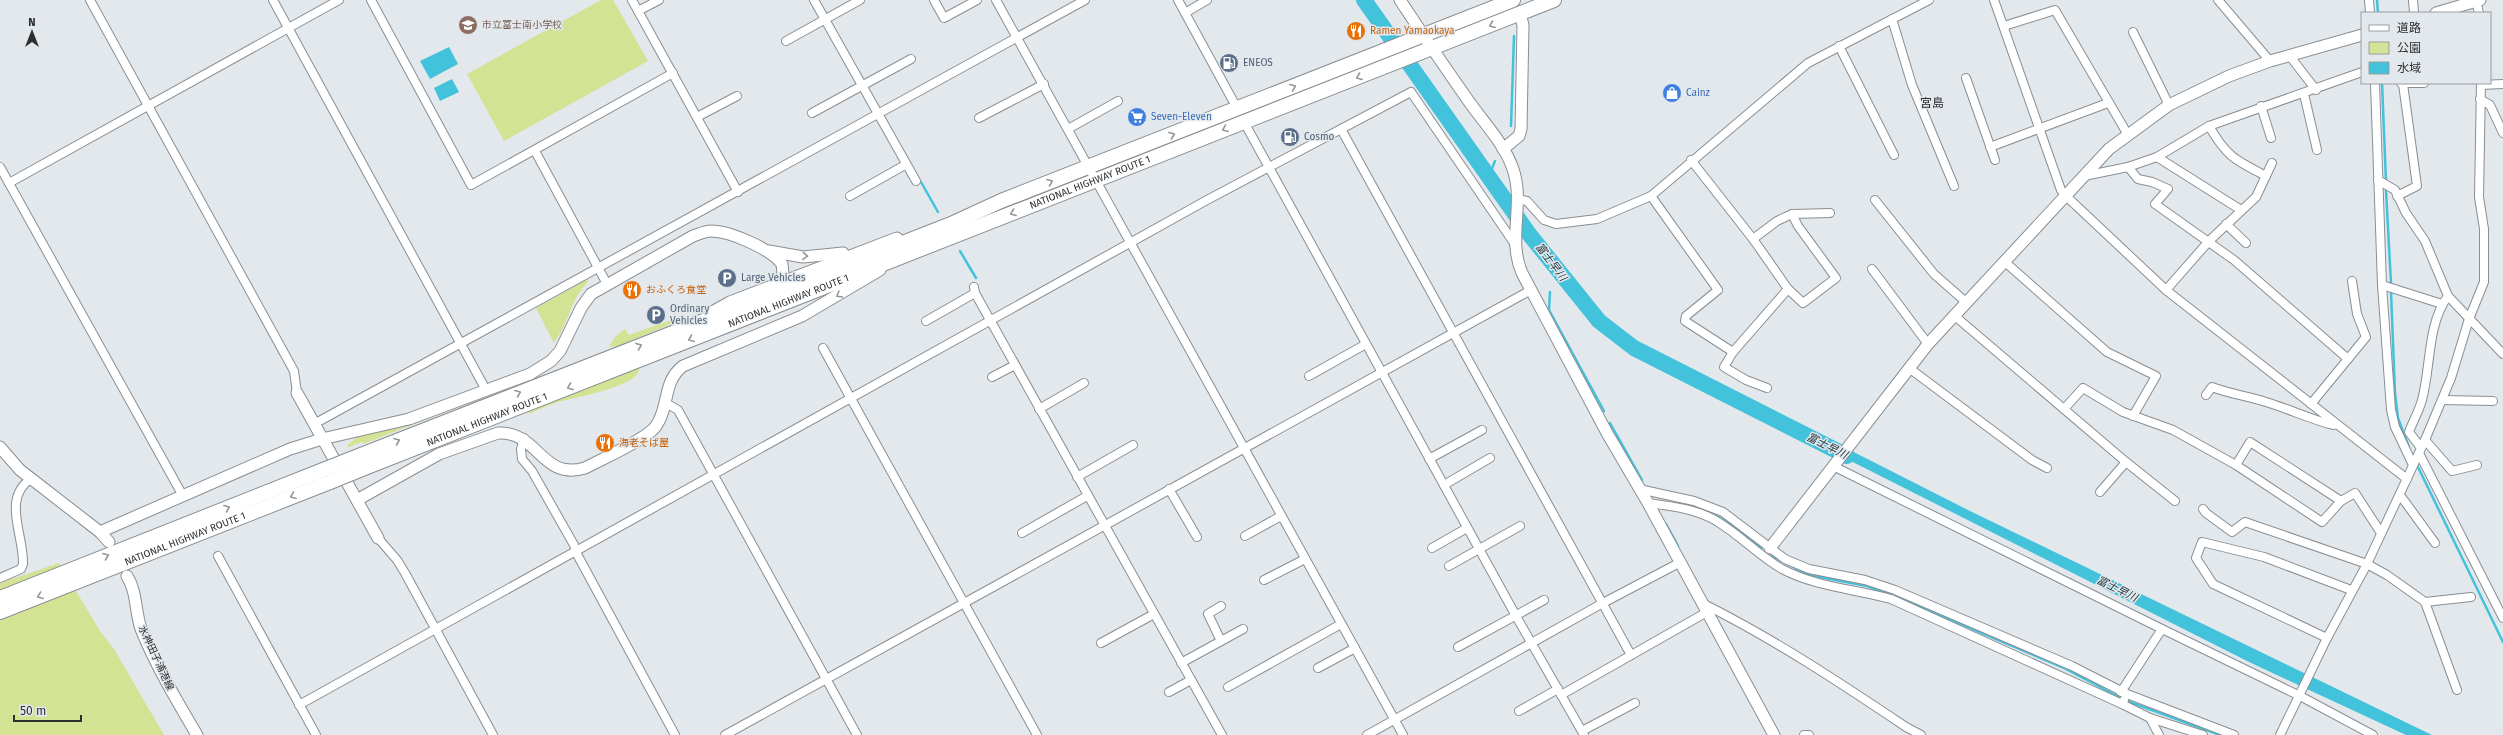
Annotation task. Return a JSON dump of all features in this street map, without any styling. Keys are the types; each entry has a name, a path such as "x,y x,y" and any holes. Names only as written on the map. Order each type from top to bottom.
{"highway":[{"name":"NATIONAL HIGHWAY ROUTE 1","path":"364,461 800,296 908,253 1098,181 1387,50 1513,0"},
{"name":"NATIONAL HIGHWAY ROUTE 1","path":"0,598 73,576 327,476 671,333 951,224 1001,201 1090,166 1241,116 1395,62 1554,0"},
{"name":"NATIONAL HIGHWAY ROUTE 1","path":"0,612 73,576"}],"street":[{"path":"90,0 294,371 297,394 378,538 397,560 493,735"},
{"path":"273,0 486,390"},
{"path":"9,183 147,105 339,0"},
{"path":"371,0 471,185 535,151 673,73"},
{"path":"632,0 738,192"},
{"path":"638,11 659,0"},
{"path":"814,0 905,165 916,181"},
{"path":"786,41 860,0"},
{"path":"934,0 944,18 977,0"},
{"path":"996,0 1090,166 1130,243 1403,735"},
{"path":"314,424 598,270 1085,0"},
{"path":"1178,0 1268,167 1516,616 1583,733 1635,703"},
{"path":"1185,12 1207,0"},
{"path":"1400,0 1431,49 1503,149 1513,168 1519,196 1514,238 1518,264 1607,434 1648,503 1679,563 1774,735"},
{"path":"1519,196 1532,204 1544,220 1556,224 1597,219 1651,196 1691,160 1808,63 1929,0"},
{"path":"1994,0 2037,128 2061,190 2066,196 2166,290 2311,404 2336,426 2406,479"},
{"path":"2218,0 2270,61"},
{"path":"2370,0 2370,12"},
{"path":"2413,0 2414,12"},
{"path":"2439,12 2478,0 2479,12"},
{"path":"2004,26 2055,10 2128,135"},
{"path":"1503,149 1519,136 1521,129 1523,25 1520,14"},
{"path":"1892,19 1912,85 1954,186"},
{"path":"2133,32 2169,106"},
{"path":"1767,552 1852,440 1928,344 1956,316 2083,176 2109,150 2169,106 2229,76 2270,61 2361,35"},
{"path":"1839,46 1894,155"},
{"path":"2290,56 2316,90"},
{"path":"812,113 912,59"},
{"path":"2083,176 2128,167 2157,157 2209,126 2261,106 2316,90 2361,72"},
{"path":"1966,78 1995,160"},
{"path":"980,118 1044,84"},
{"path":"2375,84 2382,285 2391,410 2395,428 2413,465"},
{"path":"2397,196 2418,186 2402,84"},
{"path":"2280,735 2351,590 2367,564 2425,440 2451,378 2469,319 2484,282 2484,229 2480,197 2481,84 2503,84"},
{"path":"299,705 434,628 712,474 851,400 990,320 1268,167 1411,92 1514,238"},
{"path":"2304,94 2317,150"},
{"path":"697,117 737,96"},
{"path":"2480,99 2490,106 2503,133"},
{"path":"1068,128 1118,100"},
{"path":"1990,147 2037,128 2108,103"},
{"path":"2261,106 2271,138"},
{"path":"2209,126 2222,149 2237,160 2266,176"},
{"path":"1341,129 1631,655"},
{"path":"535,151 598,270 607,284"},
{"path":"2157,157 2241,210"},
{"path":"1691,160 1753,239 1788,289 1803,303 1836,278 1798,226 1792,214"},
{"path":"2166,290 2209,241 2256,197 2272,163"},
{"path":"850,196 905,165"},
{"path":"0,167 183,496"},
{"path":"2128,167 2138,179 2152,182 2168,189 2155,204 2209,241 2348,359"},
{"path":"2378,180 2395,190 2397,196 2425,241 2448,296 2503,354"},
{"path":"1651,196 1718,290 1686,316 1685,321 1688,325 1733,352"},
{"path":"1875,200 1934,274 1967,303"},
{"path":"671,333 730,302 892,240 1001,201"},
{"path":"1753,239 1778,221 1792,214 1830,213"},
{"path":"2226,224 2246,243"},
{"path":"100,532 266,458 322,439 395,423 530,374 551,361 560,351 587,299 607,284 702,232 720,232 767,251 803,257 827,256 892,240"},
{"path":"767,251 782,264 783,274 778,284"},
{"path":"357,500 420,463 488,435 508,432 524,438 551,466 568,471 577,471 650,433 659,422 670,380 683,366 789,322 908,253"},
{"path":"2005,262 2107,352 2156,376 2132,416"},
{"path":"1872,269 1928,344"},
{"path":"2311,404 2366,337 2357,314 2352,281"},
{"path":"2382,285 2442,304"},
{"path":"1767,388 1726,370 1724,367 1733,352 1788,289"},
{"path":"926,321 974,290 1222,735"},
{"path":"725,735 1243,447 1531,290"},
{"path":"789,322 804,309 806,303 800,296"},
{"path":"2448,296 2442,304 2433,334 2422,400 2410,432 2503,618"},
{"path":"1956,316 2126,462 2175,501"},
{"path":"1309,376 1366,344"},
{"path":"823,348 962,603 1037,735"},
{"path":"992,377 1015,365"},
{"path":"1909,368 2032,460 2047,468"},
{"path":"1039,409 1084,383"},
{"path":"2206,395 2212,387 2336,426"},
{"path":"2064,409 2084,388 2132,416 2174,430 2236,465 2322,522 2341,501 2355,493 2381,533"},
{"path":"2442,400 2493,401"},
{"path":"664,402 678,410 857,735"},
{"path":"1430,459 1482,430"},
{"path":"524,438 521,449 522,459 532,471 576,550 675,735"},
{"path":"2425,440 2452,471 2477,466"},
{"path":"2236,465 2250,442 2341,501"},
{"path":"1077,477 1133,445"},
{"path":"0,447 13,464 100,532 109,542"},
{"path":"1444,485 1490,458"},
{"path":"2100,492 2126,462"},
{"path":"1834,465 2162,629 2301,693 2373,735"},
{"path":"0,578 21,569 23,564 14,501 19,488 32,478"},
{"path":"1169,488 1197,537"},
{"path":"1639,488 1694,500 1723,512 1767,552 1782,569 1823,584 1861,591 1891,600 2150,718 2203,735"},
{"path":"2400,495 2435,543"},
{"path":"1022,533 1088,496"},
{"path":"1648,503 1694,512 1717,521 1767,552 1809,569 1865,580 1895,590 2072,666 2124,693 2234,735"},
{"path":"2203,509 2206,513 2232,532 2245,522 2367,564 2387,575 2426,602 2457,690"},
{"path":"1245,536 1281,516"},
{"path":"1449,566 1480,550 1520,526"},
{"path":"1432,548 1468,528"},
{"path":"2327,638 2213,584 2196,558 2202,542 2264,557 2351,590"},
{"path":"218,556 316,735"},
{"path":"1264,580 1305,559"},
{"path":"1367,735 1603,603 1679,563"},
{"name":"水神田子浦港線","path":"127,576 133,588 138,615 146,639 167,683 197,735"},
{"path":"2426,602 2471,597"},
{"path":"1458,647 1544,600"},
{"path":"1221,606 1208,614 1221,641"},
{"path":"1519,711 1631,655 1704,608"},
{"path":"1704,608 1756,630 1820,669 1906,727 1921,735"},
{"path":"1101,643 1154,614"},
{"path":"1228,687 1341,624"},
{"path":"1181,663 1243,629"},
{"path":"2122,704 2124,693 2162,629"},
{"path":"1318,668 1355,648"},
{"path":"1170,692 1191,680"},
{"path":"2150,718 2159,735"},
{"path":"1804,735 1809,735"}],"green space":[{"path":"601,0 613,0 648,61 504,141 467,74"},
{"path":"586,280 588,282 577,296 563,328 554,343 536,308"},
{"path":"682,316 683,319 618,346 609,347 615,337 625,329 629,335"},
{"path":"639,368 637,375 629,381 603,391 555,403 529,414 528,410"},
{"path":"487,396 363,444 362,442 349,447 347,445 359,436 400,428"},
{"path":"59,563 100,631 114,649 164,735 0,735 0,583"}],"water":[{"path":"449,47 458,64 430,79 420,61"},
{"path":"452,79 459,92 440,101 434,88"},
{"path":"1832,441 1970,511 2432,735 2406,735 2249,662 1827,449"}],"waterway":[{"name":"富士早川","path":"1364,0 1529,234 1599,321 1634,348 1847,456"},
{"path":"2377,0 2378,12"},
{"path":"1511,126 1514,36"},
{"path":"2382,84 2386,182"},
{"path":"1489,176 1495,161"},
{"path":"921,182 938,212"},
{"path":"2386,191 2391,283"},
{"path":"960,251 976,278"},
{"path":"1550,292 1549,310 1604,411"},
{"path":"2391,292 2395,393 2398,418 2409,447"},
{"path":"1610,423 1642,480"},
{"path":"2417,465 2503,642"},
{"path":"1684,503 1716,515 1761,548"},
{"path":"1666,524 1678,546"},
{"path":"1772,556 1809,575 1867,586 1897,597 2062,667 2119,697"},
{"path":"2127,701 2220,735"}],"place":[{"name":"市立富士南小学校","path":"468,25"},
{"name":"Ramen Yamaokaya","path":"1356,31"},
{"name":"ENEOS","path":"1229,63"},
{"name":"Cainz","path":"1672,93"},
{"name":"Seven-Eleven","path":"1137,117"},
{"name":"Cosmo","path":"1290,137"},
{"name":"Large Vehicles","path":"727,278"},
{"name":"おふくろ食堂","path":"632,290"},
{"name":"Ordinary Vehicles","path":"656,315"},
{"name":"海老そば屋","path":"605,443"}],"district":[{"name":"宮島","path":"1932,103"}]}
